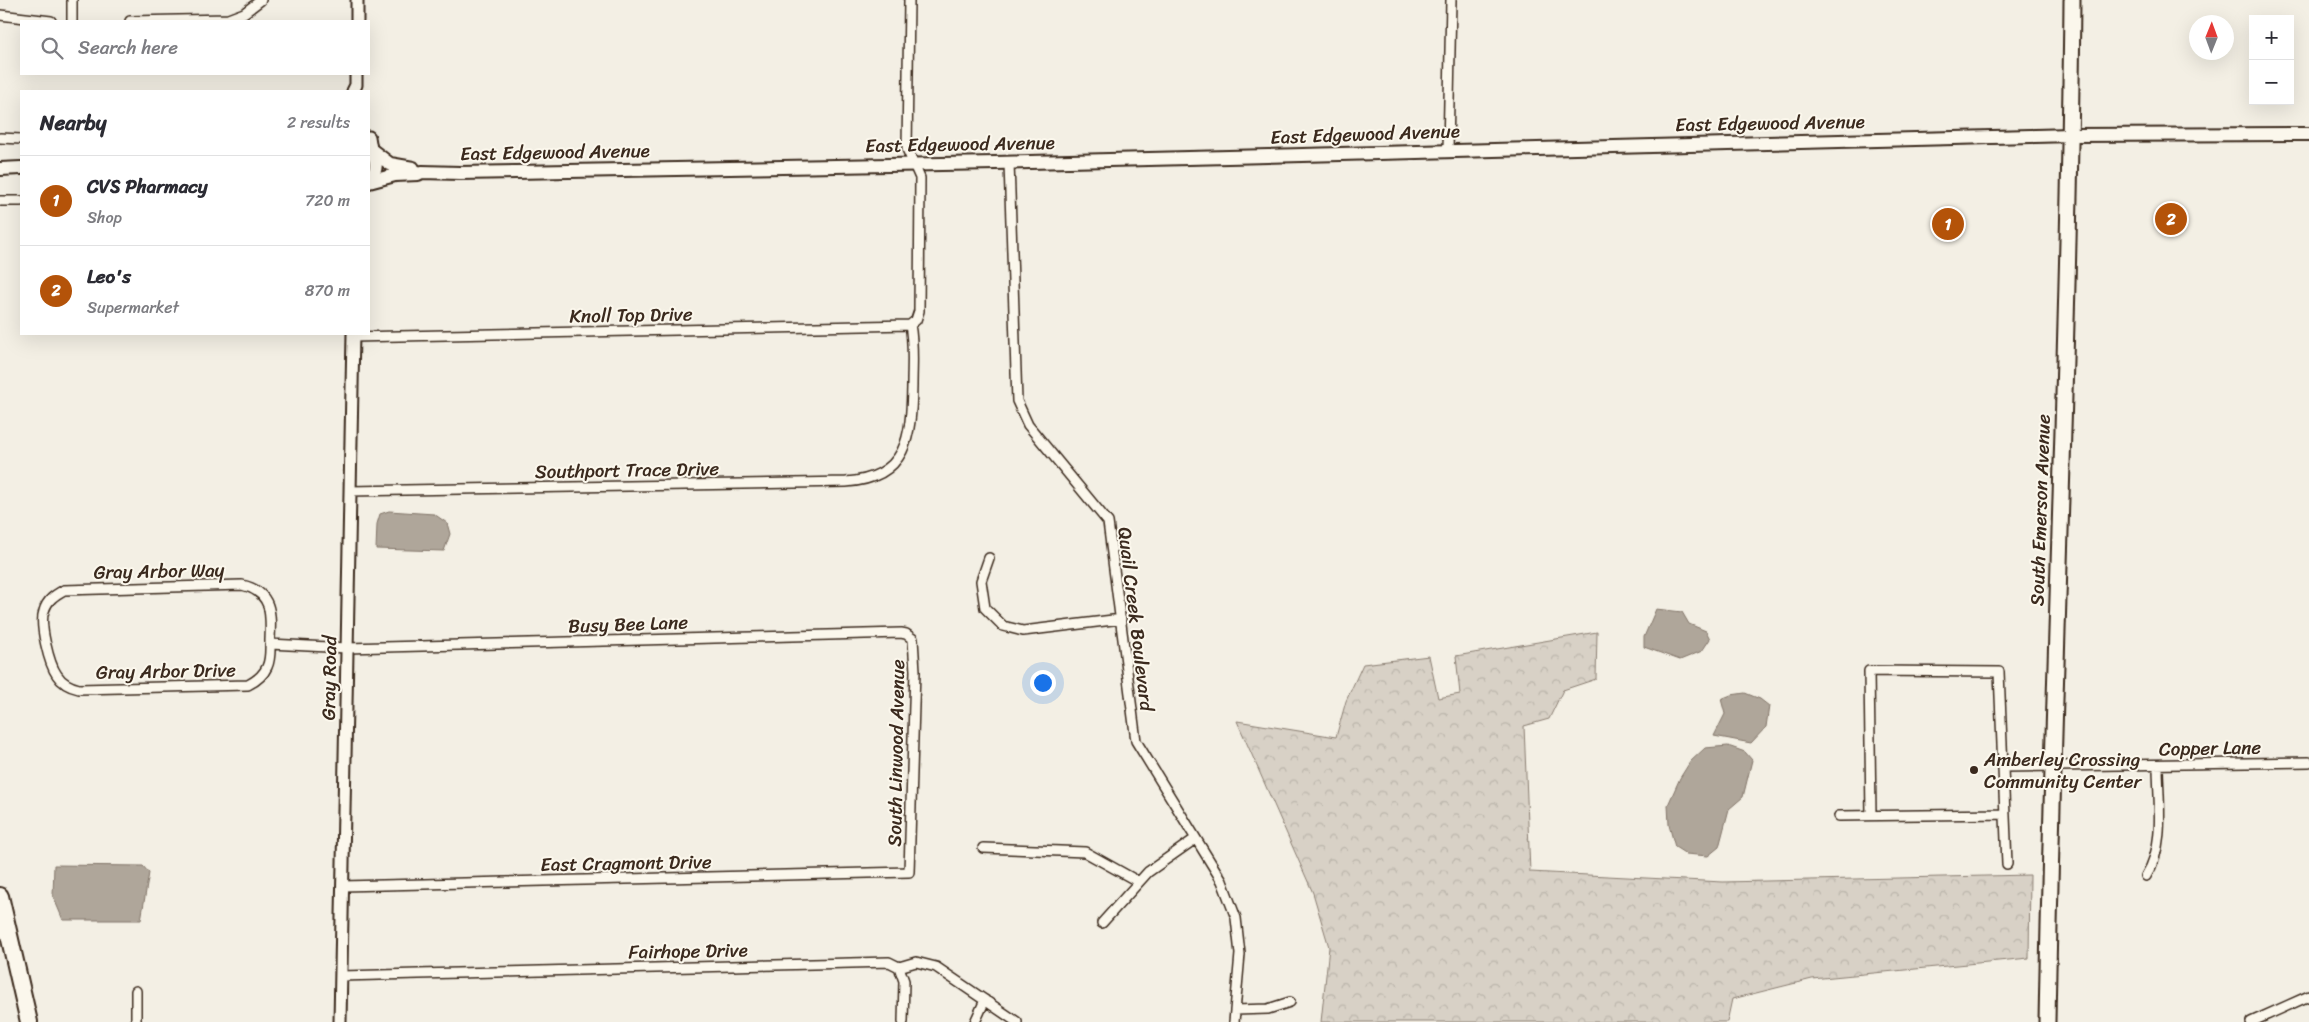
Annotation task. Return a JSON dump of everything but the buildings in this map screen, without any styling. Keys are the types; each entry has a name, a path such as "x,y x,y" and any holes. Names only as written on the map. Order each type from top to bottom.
{"highway":[{"path":"0,896 29,1022"}],"main road":[{"name":"South Emerson Avenue","path":"2047,1022 2052,765 2071,135 2072,0"},
{"name":"East Edgewood Avenue","path":"370,181 395,175 418,174 422,172 460,173 1009,163 2071,135 2309,134"},
{"name":"East Edgewood Avenue","path":"370,146 390,164 419,168 422,172"},
{"path":"370,147 376,162 376,170 370,179"},
{"path":"0,168 20,168"}],"street":[{"path":"72,0 72,20"},
{"path":"179,20 228,19 244,13 261,0"},
{"path":"357,0 357,20"},
{"path":"909,0 907,149 919,172 920,178 919,312 916,320 910,325"},
{"path":"1448,151 1451,0"},
{"path":"0,15 42,20"},
{"path":"0,138 20,139"},
{"name":"Quail Creek Boulevard","path":"1009,163 1017,401 1028,425 1108,522 1136,741 1222,881 1236,918 1240,954 1234,1022"},
{"path":"0,201 20,201"},
{"name":"Knoll Top Drive","path":"352,336 910,325"},
{"name":"Southport Trace Drive","path":"350,491 861,481 875,476 898,458 908,440 912,420 913,340 910,325"},
{"name":"Gray Road","path":"340,1022 352,336"},
{"path":"989,558 981,581 985,608 1003,626 1024,631 1121,619"},
{"name":"Gray Arbor Way","path":"46,642 42,623 44,611 50,599 64,590 238,585 254,589 266,602 270,614 270,644"},
{"name":"Busy Bee Lane","path":"348,648 901,633 910,636"},
{"name":"South Linwood Avenue","path":"909,872 915,671 914,644 910,636"},
{"name":"Gray Arbor Drive","path":"46,642 57,676 67,685 79,689 248,685 259,678 267,668 270,644"},
{"path":"270,644 348,648"},
{"path":"1871,815 1868,671 2000,672 2007,864"},
{"name":"Copper Lane","path":"2003,767 2309,762"},
{"path":"2146,876 2158,844 2158,765"},
{"path":"1839,816 2005,814"},
{"path":"1102,923 1156,866 1195,839"},
{"path":"982,848 1085,852 1139,882"},
{"name":"East Cragmont Drive","path":"343,886 909,872"},
{"name":"Fairhope Drive","path":"341,976 889,962 898,967 916,962 929,964 1017,1022"},
{"path":"898,967 904,981 903,1022"},
{"path":"136,991 136,1022"},
{"path":"2251,1022 2309,996"},
{"path":"975,1022 985,1000"},
{"path":"1235,1010 1261,1010 1290,1002"}],"green space":[{"path":"1597,632 1596,679 1563,690 1549,719 1524,726 1530,872 1723,882 2030,875 2029,958 1812,979 1732,999 1727,1022 1321,1022 1329,947 1313,893 1237,721 1336,737 1346,701 1363,664 1429,656 1438,698 1460,694 1456,656"}],"shaded area":[{"path":"389,511 434,514 447,523 450,534 444,551 376,549 377,524 380,514"},
{"path":"1656,609 1682,612 1689,624 1706,631 1710,639 1702,651 1680,660 1644,647 1644,637"},
{"path":"1745,693 1760,699 1769,706 1766,727 1751,743 1714,736 1725,714 1721,699"},
{"path":"1728,746 1745,752 1752,760 1743,797 1729,809 1719,847 1708,856 1686,854 1675,847 1669,825 1668,805 1680,778 1690,762 1705,748"},
{"path":"54,865 143,866 149,873 141,920 63,920 53,896"}],"place":[{"name":"Leo's","path":"2171,219"},
{"name":"CVS Pharmacy","path":"1948,224"},
{"name":"Amberley Crossing Community Center","path":"1974,770"}]}
